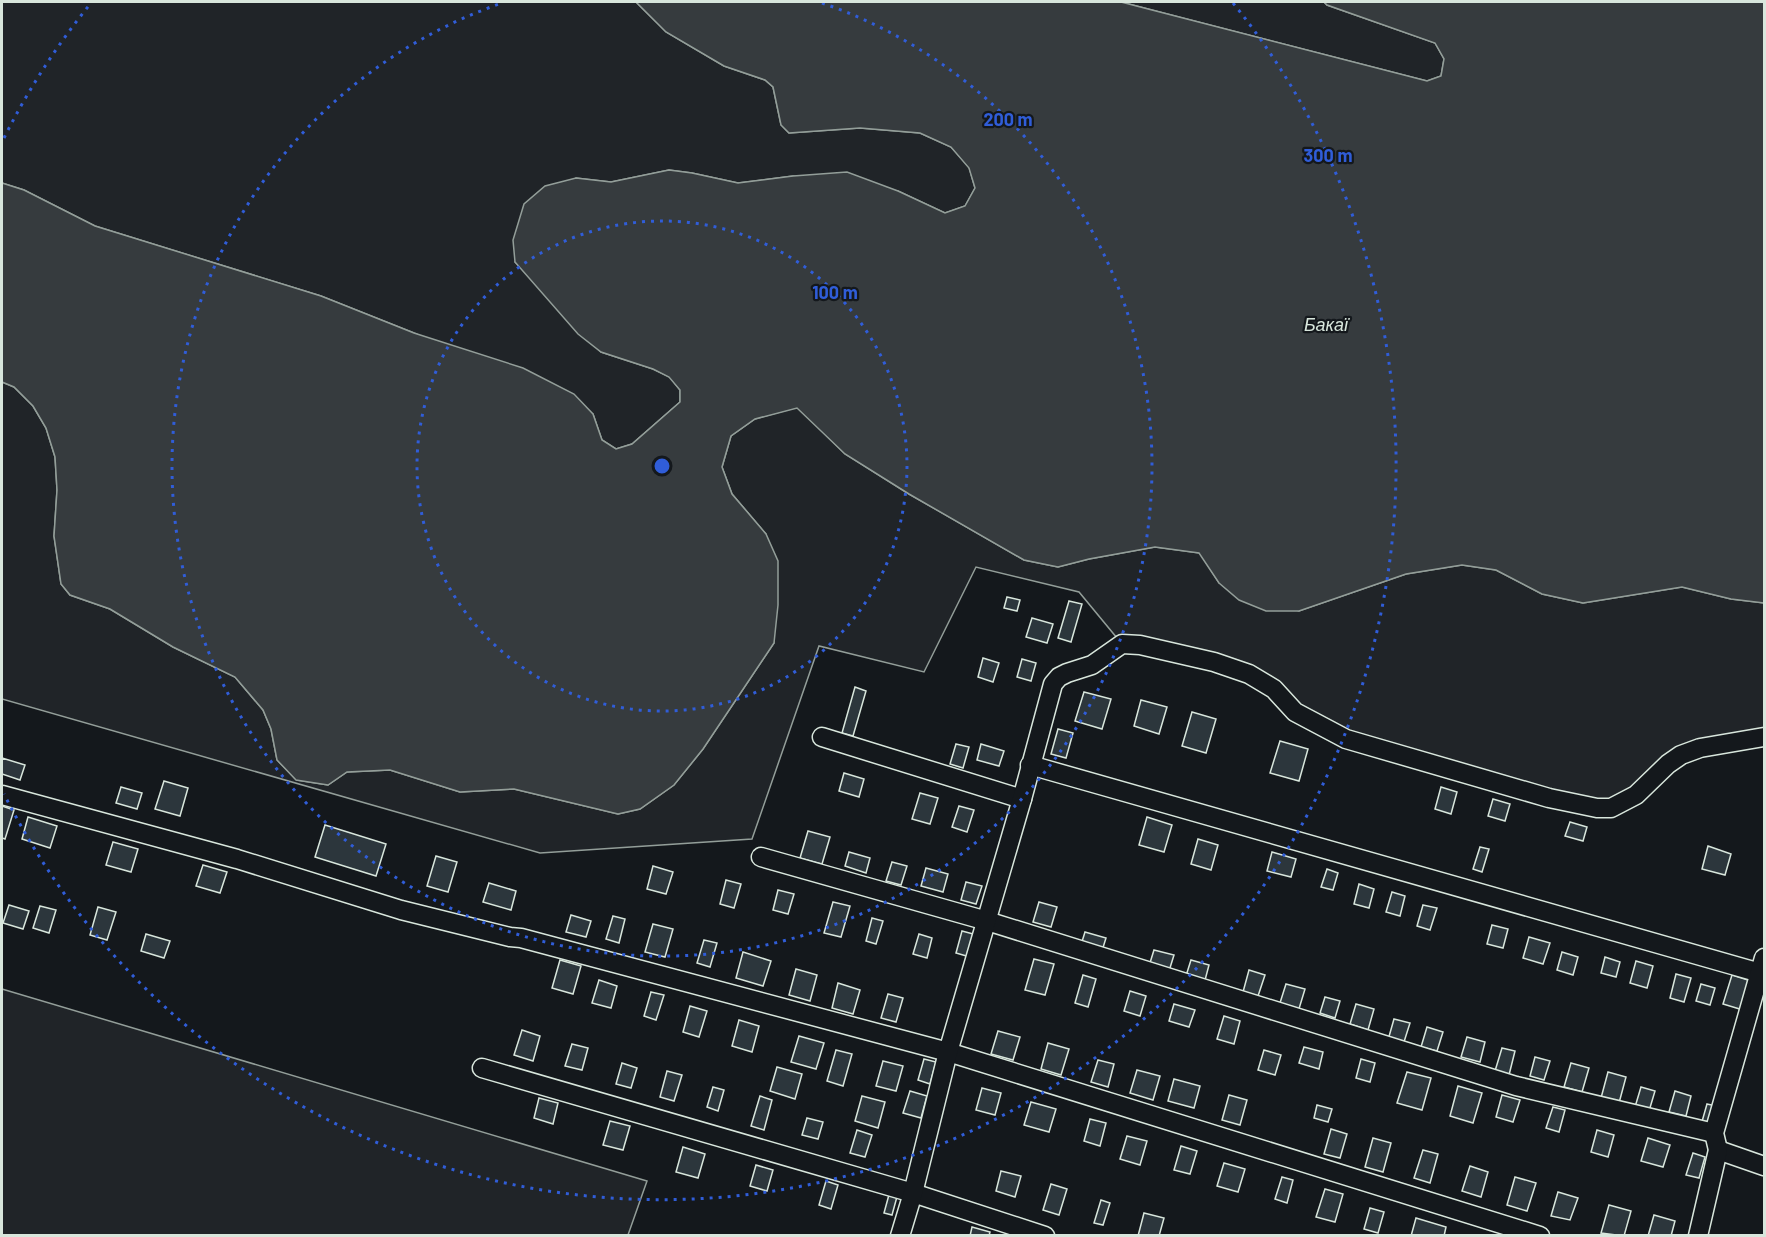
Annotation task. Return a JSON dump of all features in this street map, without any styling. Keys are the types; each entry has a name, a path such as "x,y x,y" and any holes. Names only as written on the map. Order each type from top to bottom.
{"lane":[{"path":"900,1236 948,1052 1053,684 1059,677 1092,665 1122,644 1140,645 1204,659 1249,674 1274,689 1295,712 1346,739 1549,798 1597,808 1611,808 1635,795 1681,755 1700,748 1764,736"},
{"path":"822,737 1022,799"},
{"path":"1030,765 1763,968 1716,1142 1698,1236"},
{"path":"2,795 237,859 401,910 521,938 948,1052 1540,1236"},
{"path":"761,857 987,921 1516,1086 1716,1142 1764,1166"},
{"path":"482,1068 913,1193 1045,1236"}],"shaded area":[{"path":"2,2 636,2 666,32 724,66 765,80 773,87 781,125 789,133 860,128 920,133 951,147 969,167 975,188 965,206 945,213 898,191 793,176 738,183 669,170 611,182 576,178 515,262 601,352 670,377 680,390 680,402 632,444 616,449 602,440 593,414 414,333 321,296 95,226 24,190 2,183"},
{"path":"1121,2 1324,2 1435,43 1444,59 1441,76 1427,81"},
{"path":"2,382 14,387 33,406 46,428 55,457 57,490 54,536 61,584 70,595 110,609 173,647 235,677 263,710 271,729 277,760 297,780 328,785 347,772 390,770 460,792 514,789 618,814 640,809 674,785 703,749 774,643 766,534 732,494 722,467 731,436 755,419 798,407 845,454 909,494 1024,560 1058,567 1155,547 1200,553 1219,583 1299,611 1406,574 1462,565 1496,570 1542,594 1583,603 1682,587 1731,599 1764,603 1764,737 1700,748 1611,808 1346,739 1274,689 1122,644 1079,592 976,567 924,672 819,646 752,839 540,853 2,699"},
{"path":"2,989 647,1181 628,1235 2,1235"}],"water":[{"name":"Бакаї","path":"636,2 1121,2 1427,81 1441,76 1444,59 1435,43 1324,2 1764,2 1764,603 1731,599 1682,587 1583,603 1542,594 1496,570 1462,565 1406,574 1299,611 1266,611 1239,600 1219,583 1199,553 1155,547 1058,567 1024,560 909,494 845,454 797,408 755,419 731,436 722,467 732,494 766,534 778,561 778,605 774,643 703,749 674,785 640,809 618,814 514,789 460,792 390,770 347,772 328,785 296,780 277,760 271,729 263,710 235,677 173,647 110,609 70,595 61,584 54,536 57,490 55,457 46,428 33,406 14,387 2,382 2,183 24,190 95,226 321,296 414,333 523,368 574,394 593,414 602,440 616,449 632,444 680,402 680,390 669,377 653,369 601,352 578,334 515,262 513,240 524,204 545,186 576,178 611,182 669,170 738,183 847,172 898,191 945,213 965,206 975,188 969,168 951,147 920,133 860,128 789,133 781,125 773,87 765,80 724,66 666,32"}],"building":[{"path":"1007,597 1020,600 1017,611 1004,608"},
{"path":"1069,601 1082,604 1071,642 1058,638"},
{"path":"1032,618 1053,624 1047,643 1026,637"},
{"path":"983,658 999,663 993,682 978,677"},
{"path":"1022,659 1036,663 1031,681 1017,677"},
{"path":"855,687 866,691 853,736 842,733"},
{"path":"1084,692 1111,699 1102,729 1075,721"},
{"path":"1141,700 1167,707 1159,734 1134,726"},
{"path":"1192,712 1216,719 1206,753 1182,746"},
{"path":"1058,729 1073,733 1066,758 1051,754"},
{"path":"1280,741 1308,749 1299,781 1270,773"},
{"path":"956,744 969,747 963,768 950,764"},
{"path":"981,744 1004,751 999,766 977,760"},
{"path":"2,758 25,765 20,780 2,774"},
{"path":"844,773 864,779 859,797 839,791"},
{"path":"164,781 188,788 180,816 155,809"},
{"path":"121,787 142,793 137,809 116,803"},
{"path":"1441,787 1457,792 1451,814 1435,809"},
{"path":"920,793 938,798 930,824 912,819"},
{"path":"1493,799 1510,804 1505,821 1488,816"},
{"path":"2,806 14,810 5,839 2,838"},
{"path":"959,806 974,810 967,832 952,827"},
{"path":"28,817 57,826 50,848 22,839"},
{"path":"1147,817 1172,825 1164,852 1139,845"},
{"path":"1570,822 1587,827 1583,841 1565,836"},
{"path":"325,825 386,844 376,876 315,857"},
{"path":"808,831 830,837 822,864 800,858"},
{"path":"1198,839 1218,845 1211,870 1191,864"},
{"path":"113,842 138,849 131,872 106,865"},
{"path":"1708,846 1731,854 1725,875 1702,869"},
{"path":"1480,847 1489,849 1482,872 1473,869"},
{"path":"849,852 870,858 866,873 845,866"},
{"path":"1272,852 1296,859 1291,877 1267,871"},
{"path":"436,856 457,862 448,892 427,886"},
{"path":"892,862 907,866 901,885 886,881"},
{"path":"203,865 227,872 220,893 196,886"},
{"path":"653,866 673,872 666,894 647,889"},
{"path":"926,868 948,874 943,892 921,886"},
{"path":"1327,869 1338,873 1333,890 1321,887"},
{"path":"726,880 741,884 734,908 720,904"},
{"path":"966,882 982,886 976,904 961,900"},
{"path":"489,883 516,891 511,910 483,902"},
{"path":"1359,884 1374,889 1369,908 1354,904"},
{"path":"778,890 794,894 788,914 773,910"},
{"path":"1392,892 1405,896 1400,916 1386,912"},
{"path":"833,902 850,906 841,937 824,933"},
{"path":"1039,902 1057,907 1051,927 1033,922"},
{"path":"9,905 29,911 23,929 3,923"},
{"path":"1423,905 1437,908 1430,930 1417,926"},
{"path":"40,906 56,910 49,933 33,928"},
{"path":"98,907 116,912 107,940 90,935"},
{"path":"571,915 591,921 586,937 566,932"},
{"path":"613,916 625,919 619,943 606,939"},
{"path":"872,918 883,921 876,944 866,941"},
{"path":"653,924 673,929 665,957 645,952"},
{"path":"1492,925 1508,929 1503,948 1487,944"},
{"path":"962,931 977,935 970,957 956,953"},
{"path":"1085,932 1106,938 1101,954 1080,948"},
{"path":"146,934 170,941 164,958 141,951"},
{"path":"919,934 932,938 927,958 913,954"},
{"path":"1529,937 1550,943 1543,964 1523,958"},
{"path":"704,940 717,943 710,967 697,963"},
{"path":"1154,950 1174,955 1169,971 1149,966"},
{"path":"743,952 771,961 763,986 736,978"},
{"path":"1562,952 1578,957 1573,975 1557,970"},
{"path":"1605,957 1620,962 1616,977 1601,973"},
{"path":"1034,959 1054,964 1045,995 1025,990"},
{"path":"560,960 581,966 573,994 552,988"},
{"path":"1191,960 1209,965 1204,984 1185,979"},
{"path":"1636,961 1653,966 1647,988 1630,983"},
{"path":"796,969 817,975 810,1001 789,995"},
{"path":"1249,970 1265,975 1258,996 1243,992"},
{"path":"1676,974 1691,978 1684,1002 1670,998"},
{"path":"1083,975 1096,979 1088,1007 1075,1003"},
{"path":"1732,975 1751,981 1743,1010 1723,1004"},
{"path":"599,980 617,986 611,1008 592,1003"},
{"path":"838,983 860,990 853,1014 832,1008"},
{"path":"1286,984 1305,989 1298,1012 1279,1006"},
{"path":"1701,984 1715,988 1710,1005 1696,1001"},
{"path":"1130,991 1146,996 1140,1016 1124,1011"},
{"path":"651,992 664,995 656,1020 644,1016"},
{"path":"888,994 903,998 896,1022 881,1018"},
{"path":"1325,997 1340,1001 1335,1018 1320,1013"},
{"path":"1174,1004 1195,1010 1189,1027 1169,1021"},
{"path":"1356,1004 1374,1009 1368,1030 1350,1024"},
{"path":"690,1006 707,1011 699,1037 683,1032"},
{"path":"1224,1016 1240,1021 1234,1044 1217,1039"},
{"path":"1394,1019 1410,1023 1403,1045 1388,1040"},
{"path":"739,1020 759,1026 752,1052 732,1046"},
{"path":"1427,1027 1443,1032 1437,1051 1421,1047"},
{"path":"522,1030 540,1036 533,1061 514,1055"},
{"path":"998,1031 1020,1037 1013,1060 991,1054"},
{"path":"799,1036 824,1043 816,1069 791,1062"},
{"path":"1467,1037 1485,1042 1480,1062 1461,1057"},
{"path":"1048,1043 1069,1049 1061,1075 1041,1069"},
{"path":"572,1044 588,1048 582,1070 565,1066"},
{"path":"1304,1047 1323,1052 1319,1069 1299,1063"},
{"path":"1502,1048 1515,1051 1509,1075 1495,1071"},
{"path":"836,1050 852,1054 843,1086 827,1081"},
{"path":"1264,1050 1281,1055 1275,1075 1258,1070"},
{"path":"1535,1057 1550,1061 1544,1080 1530,1076"},
{"path":"924,1059 936,1062 930,1084 918,1080"},
{"path":"1361,1059 1375,1063 1370,1082 1356,1078"},
{"path":"1098,1060 1114,1064 1108,1087 1091,1082"},
{"path":"883,1061 903,1066 896,1091 876,1086"},
{"path":"622,1063 637,1068 631,1088 616,1084"},
{"path":"1571,1063 1589,1068 1582,1092 1564,1087"},
{"path":"777,1067 802,1074 795,1099 770,1091"},
{"path":"1137,1070 1160,1076 1153,1100 1130,1093"},
{"path":"667,1071 682,1075 674,1101 660,1097"},
{"path":"1407,1072 1431,1078 1422,1110 1397,1103"},
{"path":"1608,1072 1626,1077 1619,1103 1601,1098"},
{"path":"1174,1079 1200,1086 1194,1108 1168,1101"},
{"path":"1458,1086 1482,1093 1473,1123 1450,1116"},
{"path":"713,1087 724,1090 718,1111 707,1107"},
{"path":"1641,1087 1655,1091 1649,1111 1635,1107"},
{"path":"982,1088 1001,1093 995,1115 976,1110"},
{"path":"910,1091 927,1096 921,1118 903,1113"},
{"path":"1675,1091 1691,1096 1686,1116 1669,1112"},
{"path":"1229,1095 1247,1100 1240,1125 1222,1120"},
{"path":"1502,1095 1520,1100 1513,1122 1496,1117"},
{"path":"760,1096 772,1100 764,1130 751,1126"},
{"path":"862,1096 885,1102 878,1128 855,1121"},
{"path":"539,1098 558,1103 553,1124 534,1118"},
{"path":"1031,1102 1056,1109 1049,1132 1024,1125"},
{"path":"1707,1104 1716,1106 1709,1128 1701,1125"},
{"path":"1317,1105 1332,1109 1328,1122 1314,1118"},
{"path":"1553,1107 1565,1110 1559,1132 1546,1128"},
{"path":"807,1118 823,1122 818,1139 802,1135"},
{"path":"1090,1119 1106,1123 1100,1146 1084,1141"},
{"path":"610,1121 630,1126 623,1150 603,1145"},
{"path":"1331,1129 1347,1134 1340,1158 1324,1154"},
{"path":"857,1130 872,1135 865,1157 850,1153"},
{"path":"1597,1130 1614,1135 1608,1157 1591,1152"},
{"path":"1127,1136 1147,1141 1140,1165 1120,1159"},
{"path":"1373,1138 1391,1143 1383,1172 1365,1167"},
{"path":"1648,1138 1670,1145 1663,1167 1641,1161"},
{"path":"1181,1146 1197,1151 1190,1174 1174,1170"},
{"path":"683,1147 705,1154 698,1178 676,1172"},
{"path":"1423,1150 1438,1154 1430,1183 1414,1178"},
{"path":"1693,1153 1705,1157 1699,1178 1686,1175"},
{"path":"1224,1163 1245,1169 1238,1192 1217,1186"},
{"path":"756,1165 773,1170 767,1191 750,1186"},
{"path":"1470,1166 1488,1172 1481,1197 1462,1191"},
{"path":"1001,1171 1021,1176 1015,1197 996,1191"},
{"path":"1282,1177 1293,1180 1287,1203 1275,1199"},
{"path":"1515,1177 1536,1183 1527,1211 1507,1205"},
{"path":"826,1181 838,1185 831,1209 819,1205"},
{"path":"1051,1184 1067,1189 1059,1215 1043,1210"},
{"path":"1325,1189 1343,1194 1335,1222 1316,1217"},
{"path":"890,1191 898,1193 892,1215 884,1213"},
{"path":"1558,1192 1578,1198 1570,1220 1551,1216"},
{"path":"1101,1200 1110,1203 1103,1225 1094,1223"},
{"path":"1609,1205 1631,1211 1624,1236 1601,1233"},
{"path":"1370,1208 1384,1212 1378,1233 1364,1229"},
{"path":"1144,1213 1164,1218 1159,1236 1138,1236"},
{"path":"1654,1215 1675,1221 1671,1236 1648,1236"},
{"path":"1416,1218 1446,1227 1444,1236 1411,1236"},
{"path":"972,1227 990,1232 989,1236 970,1236"}]}
